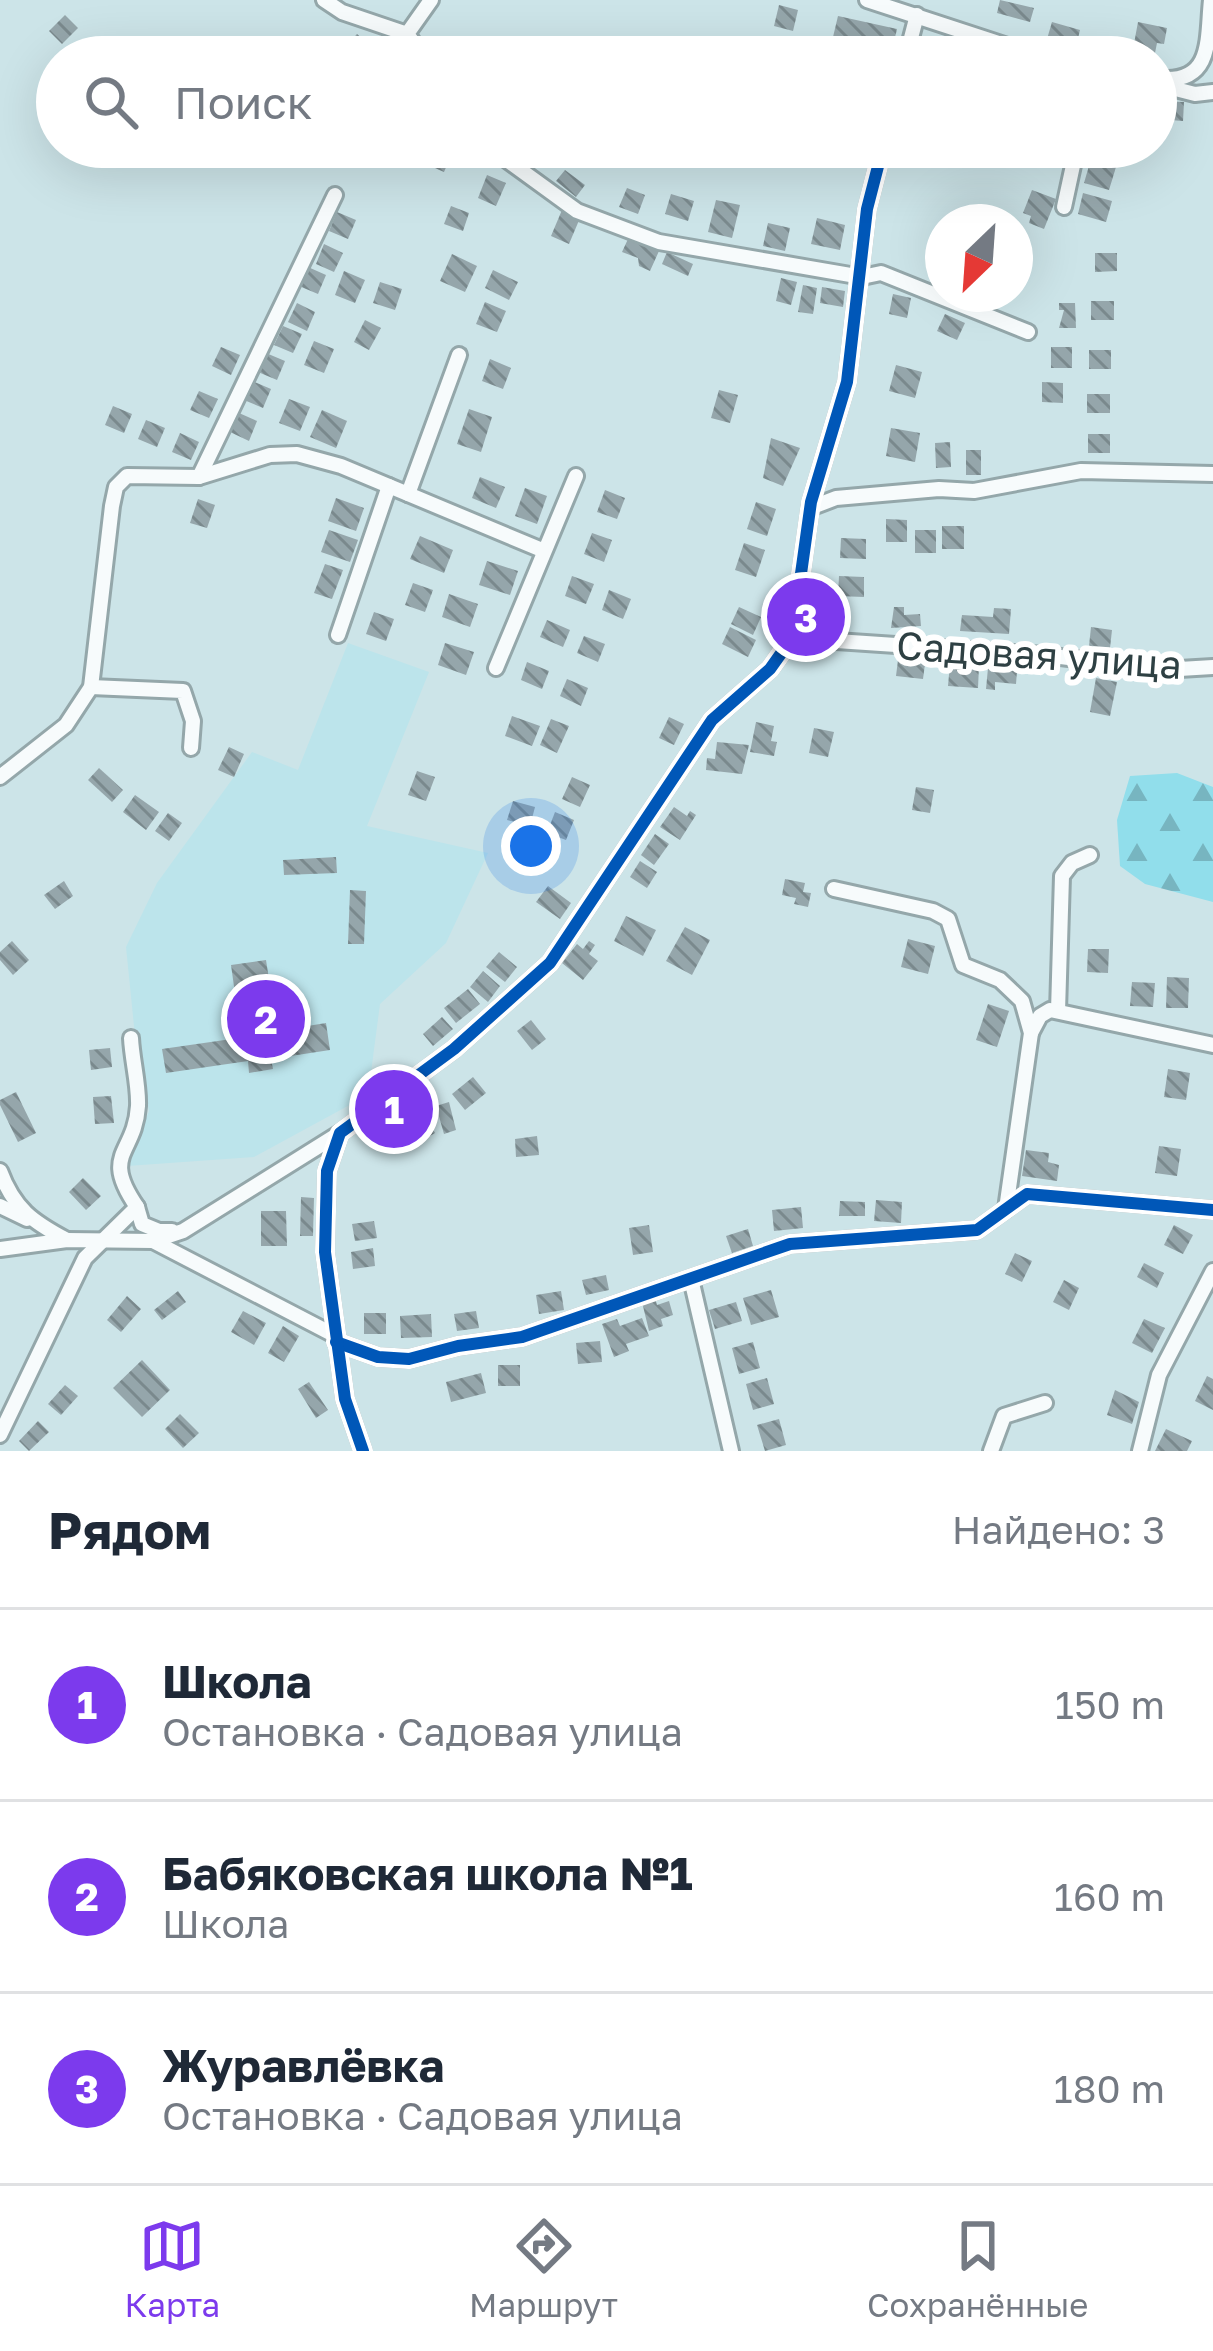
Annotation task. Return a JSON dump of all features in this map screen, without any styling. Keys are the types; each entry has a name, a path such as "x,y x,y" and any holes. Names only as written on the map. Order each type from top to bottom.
{"street":[{"path":"324,0 342,12 407,34 431,0"},
{"path":"867,0 977,36"},
{"path":"1177,79 1198,72 1211,0"},
{"path":"912,36 917,16"},
{"path":"1177,90 1213,92"},
{"path":"518,168 577,211 659,242 862,277 881,273 1028,332"},
{"path":"0,1249 67,1240 153,1240 183,1232 340,1133 454,1049 550,964 712,720 770,669 792,638 810,508 847,382 867,209 878,168"},
{"path":"1064,207 1072,168"},
{"path":"200,477 335,195"},
{"path":"408,494 460,355"},
{"path":"0,777 66,725 92,687 116,487 127,476 200,477 270,454 297,454 341,466 542,550"},
{"path":"810,508 836,499 974,491 1082,471 1213,474"},
{"path":"496,668 576,476"},
{"path":"338,635 389,486"},
{"name":"Садовая улица","path":"792,638 1045,656 1162,670 1213,667"},
{"path":"92,687 183,691 193,721 191,748"},
{"path":"1058,1011 1063,877 1072,863 1090,855"},
{"path":"834,889 933,911 948,919 963,965 1000,980 1022,1000 1031,1033"},
{"path":"1006,1209 1031,1033 1040,1016 1058,1011 1213,1045"},
{"path":"131,1038 138,1112 119,1160 120,1177 142,1224 159,1231 183,1232"},
{"path":"340,1133 327,1171 326,1252 345,1399 363,1451"},
{"path":"0,1171 31,1221"},
{"path":"153,1240 335,1338 378,1357 409,1359 522,1336 790,1244 977,1230 1027,1194 1213,1210"},
{"path":"0,1206 67,1240"},
{"path":"0,1435 70,1284 86,1258 137,1207"},
{"path":"1140,1451 1159,1375 1213,1270"},
{"path":"691,1279 731,1451"},
{"path":"991,1451 1004,1416 1045,1403"}],"shaded area":[{"path":"348,643 429,672 367,826 488,853 446,943 380,1004 368,1095 254,1157 127,1166 149,1111 126,947 157,883 252,752 298,770"}],"green space":[{"path":"1177,773 1213,787 1213,902 1145,884 1120,866 1117,820 1130,776"}],"building":[{"path":"1000,0 1034,8 1030,22 997,13"},
{"path":"779,5 798,10 793,31 774,26"},
{"path":"65,15 78,28 70,36 54,36 49,31"},
{"path":"838,16 897,29 895,36 833,36"},
{"path":"1052,22 1080,30 1079,36 1048,36"},
{"path":"1138,22 1167,28 1166,36 1135,36"},
{"path":"1177,102 1184,102 1183,121 1177,121"},
{"path":"1088,168 1116,168 1109,190 1084,183"},
{"path":"565,170 585,185 576,197 556,181"},
{"path":"487,175 506,183 496,206 478,198"},
{"path":"627,188 645,195 638,214 619,207"},
{"path":"1032,190 1056,199 1044,229 1033,225 1033,204 1027,204"},
{"path":"1083,193 1112,201 1106,222 1078,214"},
{"path":"671,194 694,201 688,221 665,214"},
{"path":"716,200 740,205 732,238 708,232"},
{"path":"451,206 469,213 463,231 444,224"},
{"path":"562,210 580,218 569,244 551,236"},
{"path":"337,212 356,220 348,239 329,231"},
{"path":"817,218 845,225 840,250 811,244"},
{"path":"768,223 790,228 785,251 763,246"},
{"path":"628,239 659,251 650,271 639,266 638,258 622,252"},
{"path":"324,244 343,253 334,272 316,264"},
{"path":"667,252 693,264 688,276 662,264"},
{"path":"1095,253 1117,253 1117,271 1095,272"},
{"path":"452,254 477,266 465,292 440,281"},
{"path":"308,267 326,275 318,294 299,286"},
{"path":"493,270 518,282 509,300 485,288"},
{"path":"344,271 365,280 355,303 335,295"},
{"path":"781,278 797,282 791,305 776,301"},
{"path":"380,282 402,289 395,310 373,303"},
{"path":"803,285 817,288 813,314 798,312"},
{"path":"822,287 845,291 843,307 820,303"},
{"path":"893,294 911,298 907,318 889,314"},
{"path":"1091,301 1114,301 1114,320 1091,320"},
{"path":"485,302 506,311 497,332 476,324"},
{"path":"297,303 315,312 307,331 288,322"},
{"path":"1059,303 1075,303 1076,328 1059,328 1064,310 1059,310"},
{"path":"945,314 965,323 957,340 937,331"},
{"path":"365,320 381,328 369,350 354,342"},
{"path":"283,326 302,334 293,353 274,345"},
{"path":"314,341 334,349 324,373 304,365"},
{"path":"221,347 240,355 231,375 212,366"},
{"path":"1051,347 1072,347 1072,368 1051,368"},
{"path":"1089,350 1111,350 1111,369 1089,369"},
{"path":"266,353 285,361 277,380 258,372"},
{"path":"490,359 511,368 503,389 482,381"},
{"path":"896,365 922,372 915,398 889,391"},
{"path":"252,381 271,389 263,408 244,400"},
{"path":"1042,382 1063,383 1063,403 1042,402"},
{"path":"719,390 738,395 730,423 711,418"},
{"path":"199,391 218,399 209,418 190,410"},
{"path":"1087,394 1110,394 1110,413 1087,413"},
{"path":"289,399 310,407 300,431 279,423"},
{"path":"113,406 132,414 124,433 105,425"},
{"path":"469,409 492,417 481,452 457,444"},
{"path":"322,410 347,421 336,448 310,437"},
{"path":"239,413 257,421 249,441 230,432"},
{"path":"146,420 165,428 157,447 138,439"},
{"path":"891,428 920,433 915,462 886,456"},
{"path":"180,433 199,442 191,460 172,452"},
{"path":"1088,434 1110,434 1110,453 1088,453"},
{"path":"771,438 800,448 783,486 763,478"},
{"path":"950,442 951,467 936,468 935,443"},
{"path":"966,450 981,450 981,475 966,475"},
{"path":"480,477 505,487 496,508 472,498"},
{"path":"525,488 547,496 537,524 515,516"},
{"path":"605,490 625,498 617,519 597,512"},
{"path":"336,498 364,508 356,531 328,521"},
{"path":"198,499 215,505 207,528 190,523"},
{"path":"756,502 776,509 767,536 747,529"},
{"path":"886,519 907,520 907,542 886,542"},
{"path":"942,526 964,526 964,549 942,549"},
{"path":"329,530 358,540 350,562 321,552"},
{"path":"915,530 936,530 936,553 915,553"},
{"path":"592,533 612,540 604,562 584,554"},
{"path":"420,536 453,550 444,573 410,559"},
{"path":"841,538 866,539 866,559 840,558"},
{"path":"744,543 765,550 756,577 735,570"},
{"path":"487,561 518,571 510,595 479,585"},
{"path":"325,564 343,570 332,599 314,593"},
{"path":"572,576 594,584 586,604 565,596"},
{"path":"839,576 864,577 864,597 838,596"},
{"path":"413,583 433,590 425,612 405,605"},
{"path":"609,590 631,599 623,619 602,610"},
{"path":"449,594 478,604 470,627 442,617"},
{"path":"739,607 761,617 753,635 731,624"},
{"path":"894,607 904,607 904,615 920,614 921,626 891,628"},
{"path":"994,608 1011,609 1009,634 960,631 962,615 993,617"},
{"path":"374,612 394,619 386,641 366,634"},
{"path":"547,620 570,630 563,647 540,637"},
{"path":"730,627 756,640 748,657 722,644"},
{"path":"1091,627 1112,630 1110,648 1089,646"},
{"path":"584,636 605,644 598,662 577,653"},
{"path":"445,643 474,652 466,675 438,665"},
{"path":"898,660 925,664 923,679 896,676"},
{"path":"527,662 549,671 542,689 521,680"},
{"path":"950,663 979,666 978,688 948,686"},
{"path":"988,668 1017,671 1016,684 995,682 995,690 986,689"},
{"path":"1096,678 1117,682 1110,716 1090,712"},
{"path":"567,679 588,688 581,706 560,696"},
{"path":"512,716 540,726 532,746 505,736"},
{"path":"669,717 684,724 674,745 659,738"},
{"path":"551,719 569,726 557,753 540,745"},
{"path":"756,722 774,726 774,756 750,752"},
{"path":"814,728 834,732 828,757 809,753"},
{"path":"717,742 749,745 742,774 706,770 707,758 715,759"},
{"path":"229,747 244,754 234,777 218,770"},
{"path":"99,768 123,790 112,802 88,780"},
{"path":"417,771 435,777 426,801 408,795"},
{"path":"572,777 590,785 580,807 562,799"},
{"path":"916,787 934,790 930,813 912,810"},
{"path":"135,795 159,812 146,830 123,812"},
{"path":"513,801 535,807 530,826 507,820"},
{"path":"674,807 687,816 690,811 696,815 680,840 660,827"},
{"path":"555,812 574,820 566,840 547,833"},
{"path":"168,813 182,823 169,841 155,831"},
{"path":"655,834 669,844 654,865 641,855"},
{"path":"336,857 337,873 284,875 283,860"},
{"path":"640,861 657,872 647,888 630,877"},
{"path":"785,879 805,883 803,892 811,893 808,907 782,895"},
{"path":"64,881 73,896 55,909 44,895"},
{"path":"548,886 571,903 560,919 536,902"},
{"path":"350,890 366,891 364,944 348,944"},
{"path":"626,916 656,930 643,956 614,941"},
{"path":"685,927 710,940 692,975 666,961"},
{"path":"908,939 935,946 928,974 901,967"},
{"path":"12,941 29,960 13,975 0,960 0,952"},
{"path":"589,941 595,945 589,954 598,961 583,980 562,963 577,944 583,949"},
{"path":"1088,949 1109,949 1108,973 1087,972"},
{"path":"499,952 517,967 505,982 486,967"},
{"path":"266,960 277,1031 326,1023 330,1050 271,1059 273,1069 249,1073 248,1061 166,1073 162,1049 259,1035 256,1012 238,1015 231,965"},
{"path":"483,971 500,986 488,1002 470,987"},
{"path":"1167,977 1189,978 1188,1008 1166,1008"},
{"path":"1132,982 1155,983 1153,1007 1130,1006"},
{"path":"468,989 480,1004 456,1023 444,1008"},
{"path":"988,1004 1009,1011 997,1047 976,1040"},
{"path":"442,1017 453,1029 433,1046 423,1034"},
{"path":"531,1020 546,1039 532,1050 517,1031"},
{"path":"110,1048 112,1067 91,1070 89,1050"},
{"path":"1168,1069 1190,1073 1186,1100 1164,1097"},
{"path":"473,1077 486,1093 465,1110 452,1094"},
{"path":"16,1092 36,1133 18,1142 0,1105 0,1100"},
{"path":"111,1096 114,1123 95,1124 93,1097"},
{"path":"449,1102 456,1130 444,1134 436,1106"},
{"path":"425,1116 435,1133 411,1147 401,1131"},
{"path":"537,1136 539,1155 516,1157 515,1139"},
{"path":"1159,1146 1181,1149 1177,1176 1155,1173"},
{"path":"1026,1150 1049,1153 1048,1162 1059,1165 1057,1181 1022,1176"},
{"path":"83,1178 101,1196 86,1210 69,1192"},
{"path":"301,1197 314,1198 313,1236 300,1236"},
{"path":"876,1200 902,1202 901,1223 874,1221"},
{"path":"840,1201 865,1202 865,1216 839,1216"},
{"path":"801,1207 803,1228 774,1231 772,1210"},
{"path":"261,1211 286,1211 287,1246 261,1246"},
{"path":"374,1221 377,1238 355,1241 352,1224"},
{"path":"649,1225 653,1252 633,1255 629,1228"},
{"path":"1174,1225 1193,1235 1183,1254 1164,1245"},
{"path":"748,1229 753,1246 732,1253 726,1236"},
{"path":"373,1248 375,1266 353,1269 351,1252"},
{"path":"1015,1253 1032,1261 1022,1282 1005,1274"},
{"path":"1144,1263 1164,1273 1157,1288 1137,1277"},
{"path":"606,1275 609,1290 586,1295 582,1280"},
{"path":"1064,1280 1079,1288 1069,1310 1053,1302"},
{"path":"771,1290 779,1317 751,1325 743,1298"},
{"path":"178,1291 186,1302 162,1320 154,1310"},
{"path":"561,1291 564,1310 539,1314 536,1295"},
{"path":"127,1296 141,1309 121,1332 107,1320"},
{"path":"655,1298 657,1305 669,1301 673,1315 661,1319 663,1326 649,1331 642,1302"},
{"path":"736,1302 742,1321 715,1329 709,1310"},
{"path":"243,1311 266,1323 254,1345 231,1332"},
{"path":"476,1311 479,1328 457,1331 454,1314"},
{"path":"364,1313 386,1313 386,1334 364,1334"},
{"path":"431,1314 432,1337 401,1338 400,1316"},
{"path":"642,1318 649,1336 626,1344 629,1351 614,1357 602,1324 617,1319 620,1326"},
{"path":"1144,1319 1165,1328 1152,1353 1132,1343"},
{"path":"283,1326 299,1336 284,1362 268,1353"},
{"path":"600,1341 602,1362 578,1364 576,1343"},
{"path":"753,1342 760,1368 739,1374 732,1348"},
{"path":"142,1360 170,1390 142,1417 113,1388"},
{"path":"498,1365 520,1365 520,1386 498,1386"},
{"path":"481,1373 486,1393 451,1402 446,1382"},
{"path":"1207,1376 1213,1379 1213,1410 1195,1401"},
{"path":"767,1378 774,1404 753,1410 746,1384"},
{"path":"309,1382 328,1410 316,1418 298,1389"},
{"path":"65,1385 78,1396 61,1415 48,1404"},
{"path":"1115,1390 1139,1402 1132,1424 1107,1415"},
{"path":"180,1414 199,1433 183,1448 165,1429"},
{"path":"779,1419 786,1445 765,1451 757,1425"},
{"path":"38,1421 49,1432 29,1451 19,1441"},
{"path":"1166,1429 1192,1441 1187,1451 1155,1451"}],"cycle path":[{"path":"363,1451 345,1399 325,1252 327,1171 340,1133 454,1049 550,963 712,720 770,669 792,638 811,502 847,382 867,209 878,168"},
{"path":"336,1342 378,1357 409,1359 522,1337 790,1244 977,1230 1027,1194 1213,1210"}],"place":[{"name":"Журавлёвка","path":"806,617"},
{"name":"Бабяковская школа №1","path":"266,1019"},
{"name":"Школа","path":"394,1109"}]}
